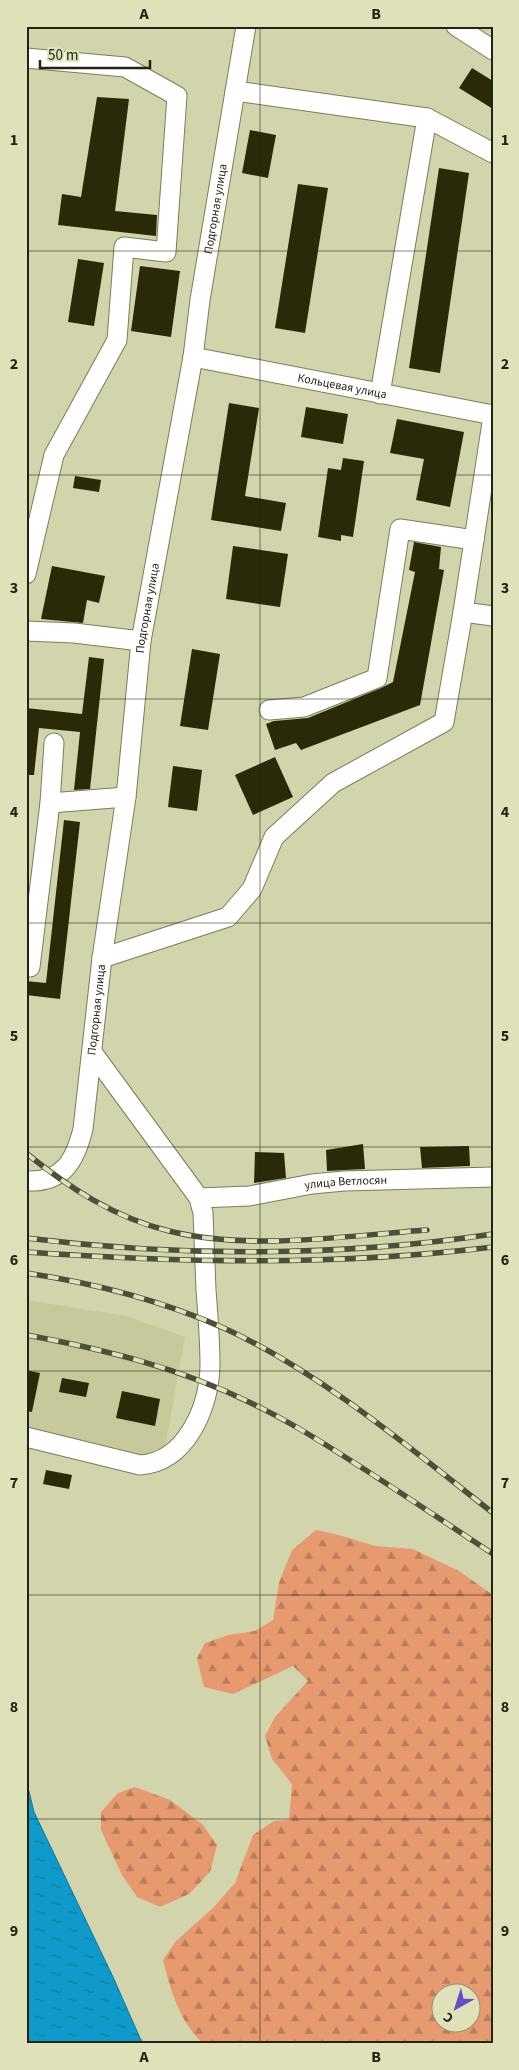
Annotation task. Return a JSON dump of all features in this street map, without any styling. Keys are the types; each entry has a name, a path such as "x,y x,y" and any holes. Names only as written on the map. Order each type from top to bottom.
{"street":[{"name":"Подгорная улица","path":"26,1181 48,1180 68,1165 77,1149 83,1129 102,958 126,797 141,641 193,357 200,300 246,26"},
{"path":"456,26 493,50"},
{"path":"26,58 124,67 177,96 166,252 124,247 117,340 54,455 26,574"},
{"path":"235,91 427,118 493,153"},
{"path":"380,394 427,118"},
{"name":"Кольцевая улица","path":"193,357 493,416"},
{"path":"102,958 228,917 252,889 274,837 333,783 444,722 493,416"},
{"path":"269,710 304,707 377,678 400,529 474,540"},
{"path":"463,612 493,616"},
{"path":"26,631 74,633 141,641"},
{"path":"30,967 50,803 54,742"},
{"path":"50,803 126,797"},
{"path":"26,1437 140,1465 153,1464 165,1459 183,1443 199,1416 205,1397 210,1368 203,1214 199,1198 92,1052"},
{"name":"улица Ветлосян","path":"199,1198 249,1196 312,1184 344,1181 493,1177"}],"shaded area":[{"path":"26,1300 126,1316 185,1337 165,1447 144,1455 141,1474 26,1448"}],"green space":[{"path":"316,1530 375,1546 413,1549 459,1571 493,1595 493,2044 203,2044 188,2025 177,2005 163,1960 176,1941 213,1908 235,1883 253,1835 274,1821 289,1820 292,1784 272,1759 265,1736 275,1717 308,1681 293,1666 233,1694 204,1687 197,1658 205,1643 229,1635 255,1631 273,1620 279,1583 292,1550"},
{"path":"135,1787 170,1800 203,1825 217,1845 210,1872 189,1894 160,1907 137,1897 122,1875 101,1830 101,1812 118,1793"}],"water":[{"path":"26,1779 34,1812 144,2044 26,2044"}],"building":[{"path":"472,68 493,81 493,109 459,88"},
{"path":"97,97 129,99 115,211 157,215 156,236 58,225 62,194 81,197"},
{"path":"250,130 276,135 268,178 242,173"},
{"path":"439,168 469,173 440,373 409,368"},
{"path":"298,184 328,188 305,333 275,328"},
{"path":"78,259 104,263 94,326 68,322"},
{"path":"140,266 180,271 171,337 131,331"},
{"path":"229,403 259,408 245,496 286,503 281,531 211,520"},
{"path":"306,407 348,414 343,444 301,437"},
{"path":"397,419 464,432 450,507 416,500 424,459 390,453"},
{"path":"343,458 364,461 353,537 341,535 341,541 318,537 328,468 341,470"},
{"path":"75,476 101,480 99,492 73,488"},
{"path":"414,542 441,547 439,569 444,570 420,705 301,750 296,743 275,750 266,724 274,721 308,718 393,682 415,572 409,570"},
{"path":"233,546 288,554 280,607 226,599"},
{"path":"52,566 105,576 99,603 87,600 83,623 41,619"},
{"path":"192,649 220,654 208,730 180,726"},
{"path":"89,657 104,659 90,789 74,790 80,732 39,728 34,775 26,775 26,708 82,714"},
{"path":"275,757 293,797 253,815 235,775"},
{"path":"173,766 202,770 197,811 168,807"},
{"path":"64,820 80,822 60,999 26,995 26,981 46,983"},
{"path":"363,1144 365,1169 327,1171 326,1150"},
{"path":"469,1146 470,1166 422,1168 420,1147"},
{"path":"255,1152 284,1153 286,1178 254,1183"},
{"path":"26,1370 40,1373 32,1412 26,1411"},
{"path":"62,1378 89,1383 86,1397 59,1392"},
{"path":"122,1391 160,1399 155,1426 116,1418"},
{"path":"46,1470 72,1475 69,1489 43,1484"}],"railway":[{"path":"26,1153 58,1178 111,1210 149,1225 200,1237 264,1241 297,1240 427,1230"},
{"path":"26,1238 142,1249 260,1252 377,1247 436,1242 493,1234"},
{"path":"26,1252 143,1259 260,1261 376,1257 493,1247"},
{"path":"26,1273 128,1294 178,1310 226,1329 296,1367 331,1390 398,1438 493,1513"},
{"path":"26,1335 141,1361 197,1380 251,1403 328,1446 493,1554"}]}
